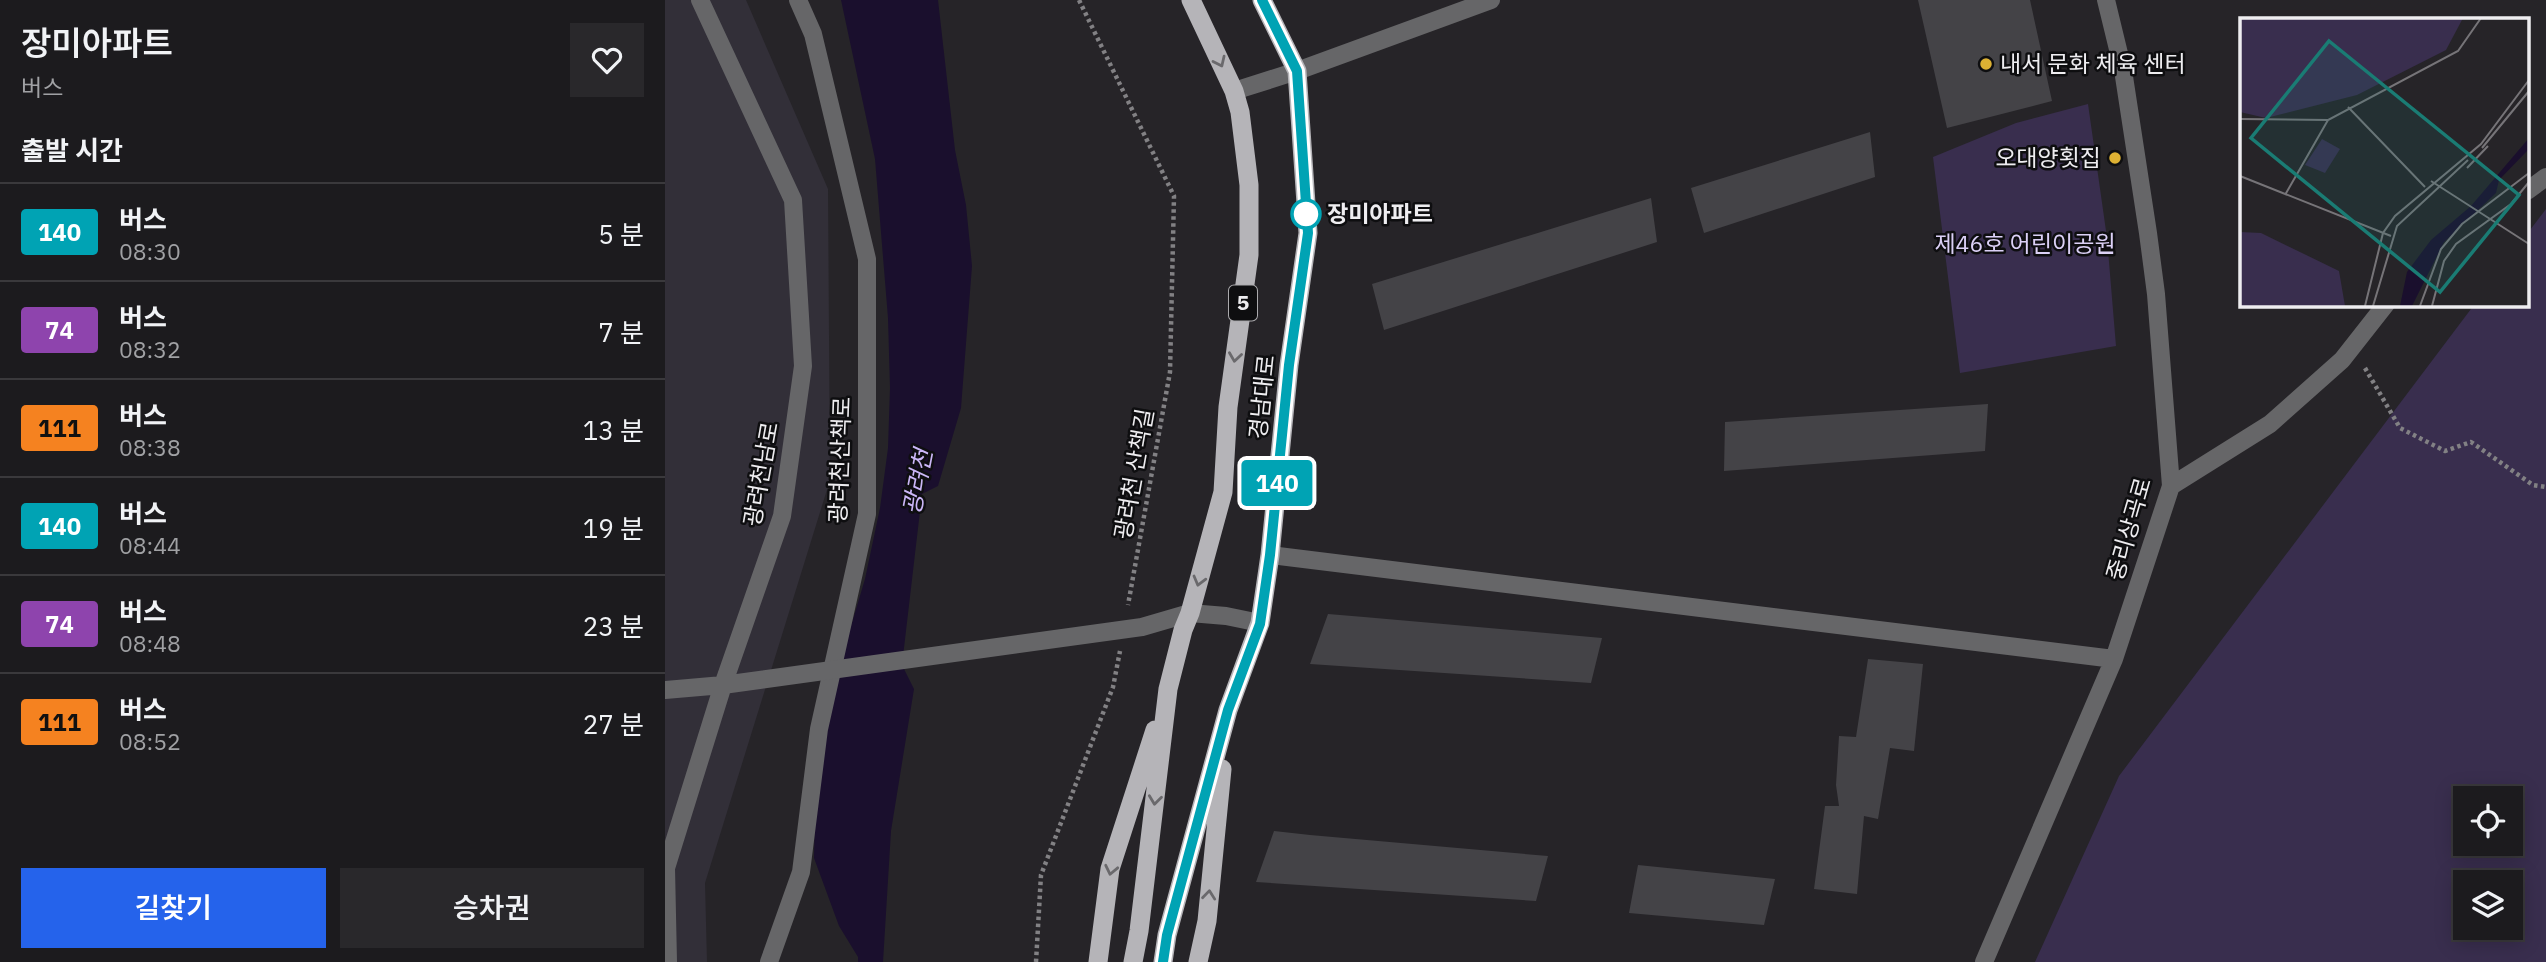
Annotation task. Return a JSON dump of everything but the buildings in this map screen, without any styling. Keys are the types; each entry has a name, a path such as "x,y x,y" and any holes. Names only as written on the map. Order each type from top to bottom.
{"highway":[{"name":"경남대로","path":"1133,962 1168,689 1182,630 1190,613 1223,492 1228,407 1249,255 1249,185 1240,112 1234,91 1191,0"},
{"name":"경남대로","path":"1163,962 1167,935 1228,710 1260,624 1270,555 1289,365 1308,233 1297,71 1262,0"},
{"path":"1098,962 1110,869 1168,689"},
{"path":"1198,962 1207,920 1228,710"}],"street":[{"name":"광려천남로","path":"668,962 666,868 723,685 782,516 803,366 793,200 700,0"},
{"name":"광려천산책로","path":"769,962 801,872 819,729 867,514 867,259 813,34 799,0"},
{"path":"1234,91 1297,71 1491,0"},
{"name":"중리상곡로","path":"1984,962 2114,659 2171,486 2148,233 2123,70 2106,0"},
{"path":"2529,190 2546,177"},
{"path":"2171,486 2270,424 2342,360 2384,306"},
{"path":"1270,555 2114,659"},
{"path":"665,690 723,685 1190,613 1226,616 1260,624"}],"path":[{"name":"광려천 산책길","path":"1079,0 1174,196 1170,372 1133,623"},
{"path":"2354,345 2400,428 2445,451 2471,443 2533,485 2546,487"},
{"path":"1036,962 1041,875 1113,687 1121,646"}],"shaded area":[{"path":"665,0 746,0 828,189 830,480 705,883 707,962 665,962"}],"green space":[{"name":"제46호 어린이공원","path":"2088,104 2107,238 2116,346 1960,373 1933,157 2016,123"},
{"path":"2546,209 2546,962 2035,962 2119,776 2473,306 2529,306 2529,231"}],"water":[{"name":"광려천","path":"841,0 938,0 955,150 966,205 972,266 961,408 938,486 922,494 902,665 914,689 891,831 883,962 858,962 858,957 839,926 814,858 815,815 832,690 865,579 880,508 888,448 890,388 888,318 875,159"}],"bus line":[{"name":"140","path":"1163,962 1167,935 1228,710 1260,624 1270,555 1289,365 1308,233 1297,71 1262,0"}],"place":[{"name":"내서 문화 체육 센터","path":"1986,64"},
{"name":"오대양횟집","path":"2115,158"},
{"name":"장미아파트","path":"1306,214"}]}
